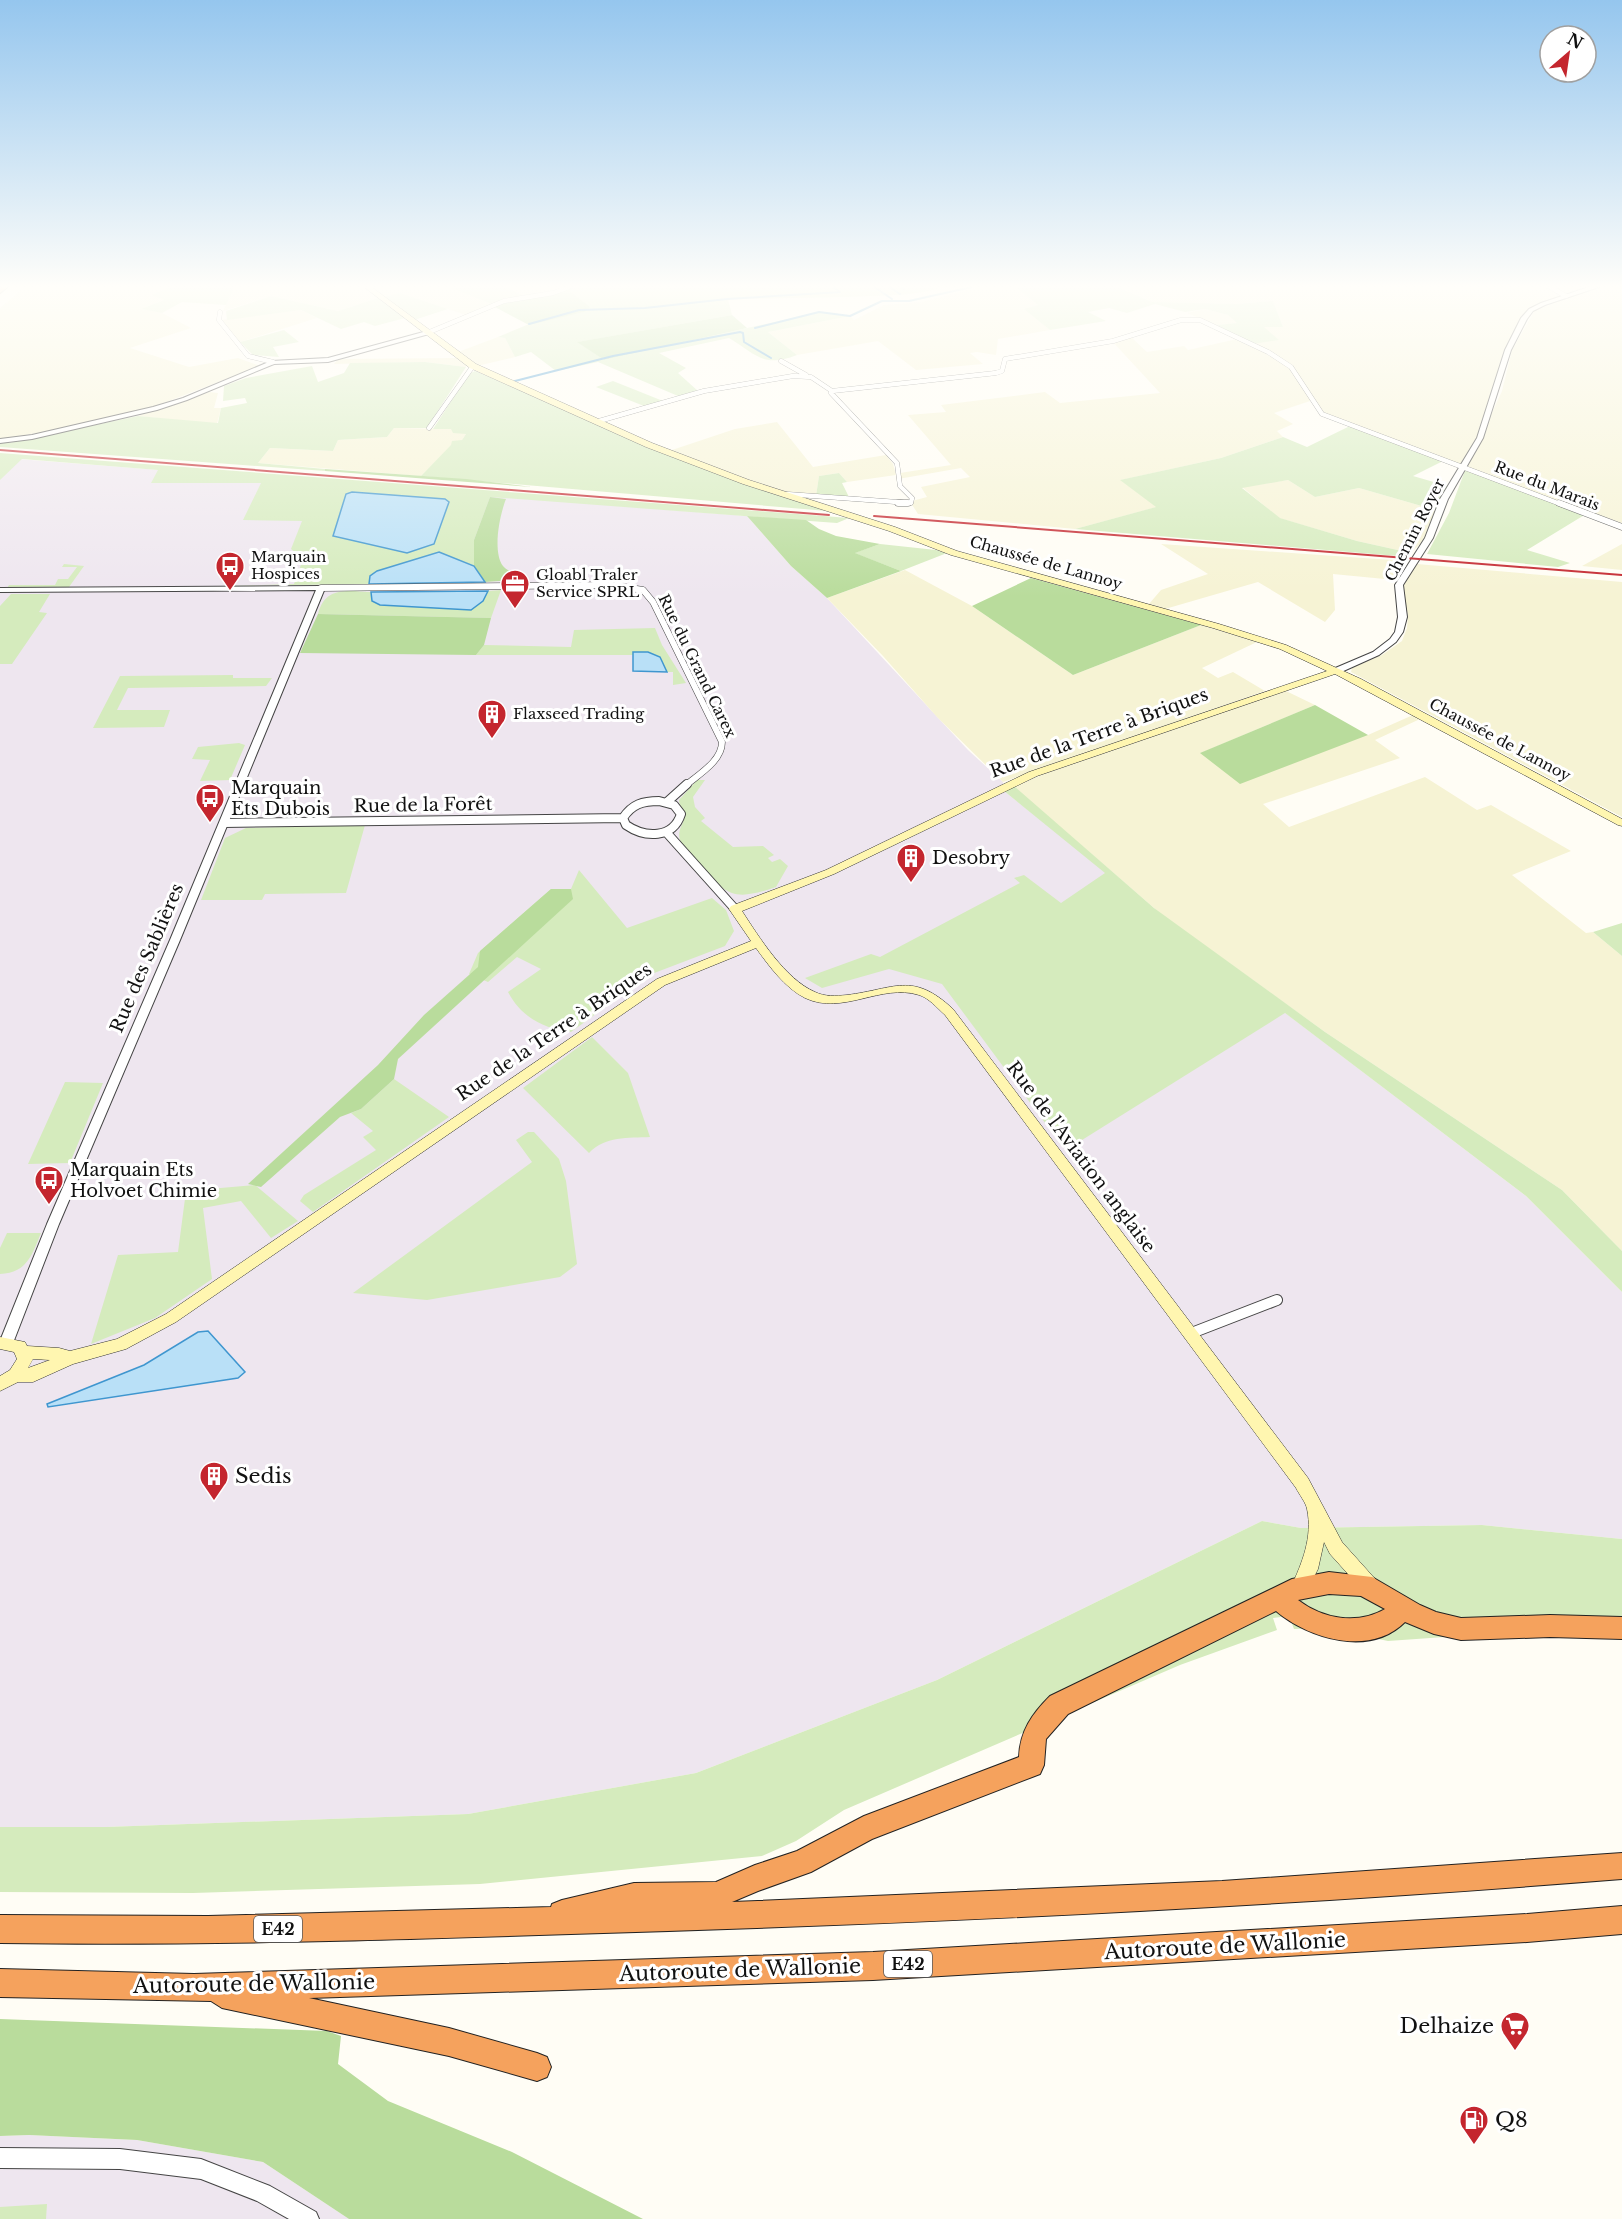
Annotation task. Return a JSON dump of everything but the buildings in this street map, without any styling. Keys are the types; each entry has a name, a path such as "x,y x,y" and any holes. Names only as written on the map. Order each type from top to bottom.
{"highway":[{"path":"528,1922 634,1898 717,1895 755,1878 802,1863 864,1829 1031,1765 1031,1742 1043,1720 1059,1705 1289,1593 1342,1583 1372,1588 1402,1608 1434,1623 1461,1629 1550,1626 1622,1628"},
{"path":"1289,1593 1309,1620 1322,1625 1353,1630 1379,1626 1389,1621 1402,1608"},
{"name":"E42","path":"0,1929 268,1930 858,1913 1498,1876 1622,1866"},
{"name":"Autoroute de Wallonie","path":"0,1983 194,1988 873,1966 1503,1930 1622,1920"},
{"path":"194,1988 448,2042 537,2067"}],"main road":[{"name":"Chaussée de Lannoy","path":"527,390 658,449 983,562 1249,636 1336,671 1622,823"},
{"name":"Rue de la Terre à Briques","path":"735,909 830,872 1034,774 1336,671"},
{"path":"735,909 758,943"},
{"name":"Rue de la Terre à Briques","path":"0,1384 16,1375 33,1375 70,1358 121,1344 171,1318 661,982 676,974 732,955 758,943"},
{"name":"Rue de l'Aviation anglaise","path":"758,943 795,984 816,997 839,1000 900,989 919,991 935,998 949,1012 1302,1483 1346,1563 1372,1588"},
{"path":"3,1343 14,1344 24,1352 22,1367 16,1375"},
{"name":"Rue de la Terre à Briques","path":"24,1352 58,1354 70,1358"},
{"path":"1289,1593 1311,1567 1317,1543 1314,1504"}],"street":[{"path":"0,441 42,435 155,409 207,390"},
{"path":"429,428 455,390"},
{"path":"599,421 712,390"},
{"name":"Rue du Marais","path":"832,391 845,390"},
{"name":"Rue du Marais","path":"1306,390 1322,414 1622,527"},
{"name":"Chemin Royer","path":"1336,671 1381,650 1396,638 1402,623 1399,585 1429,538 1444,499 1480,438 1495,390"},
{"path":"784,494 911,503 912,498 900,486 897,463 841,405 831,393 832,391"},
{"path":"835,510 838,502 848,498"},
{"name":"Rue du Grand Carex","path":"321,588 611,585 643,591 653,602 722,742 718,757 667,802"},
{"path":"0,590 321,588"},
{"name":"Rue des Sablières","path":"3,1343 224,823 321,588"},
{"path":"642,802 667,802 679,809 681,814 678,824 666,832 649,835 627,828 623,818 629,808 642,802"},
{"name":"Rue de la Forêt","path":"224,823 623,818"},
{"path":"666,832 735,909"},
{"path":"1189,1334 1277,1300"},
{"path":"0,2157 120,2159 201,2169 263,2193 309,2219"}],"shaded area":[{"path":"0,390 199,390 156,406 79,426 0,439"},
{"path":"1157,390 1495,390 1471,458 1502,390 1622,390 1622,523 1322,414 1313,400 1274,413 1293,424 1277,431 1283,437 1221,458 1121,480 1157,507 1075,529 918,514 911,503 927,497 921,487 970,477 961,468 898,479 900,473 951,465 908,415 946,412 941,405 1045,392 1060,403 1160,393"},
{"path":"209,392 218,393 214,408 221,408 217,424 138,416"},
{"path":"777,422 813,467 886,455 893,464 896,475 847,482 839,473 819,476 816,496 783,491 669,451 735,429"},
{"path":"394,428 452,429 466,434 421,476 258,463 270,448 333,451 338,440 387,437"},
{"path":"0,453 18,459 747,516 791,566 827,598 968,750 1003,782 1004,791 1284,1012 1526,1196 1622,1292 1622,1539 1482,1525 1301,1528 1262,1521 937,1680 696,1773 468,1814 106,1827 0,1827"},
{"path":"1288,480 1315,497 1359,488 1439,511 1431,533 1411,553 1357,541 1279,518 1242,487"},
{"path":"1161,544 1407,561 1395,580 1333,574 1335,610 1325,622 1258,582 1165,609 1149,604 1161,590 1208,574"},
{"path":"1622,544 1622,570 1582,566"},
{"path":"1417,564 1622,582 1622,817 1351,672 1352,668 1382,655 1402,641 1407,628 1408,615 1403,594 1404,583"},
{"path":"905,570 972,606 1073,675 1201,625 1257,642 1202,668 1218,678 1233,672 1265,691 1003,782 937,717 827,598"},
{"path":"1286,691 1315,705 1201,753 1368,735 1413,715 1420,719 1375,740 1400,758 1263,804 1289,827 1425,777 1477,810 1491,805 1571,851 1512,875 1586,933 1593,932 1622,956 1622,1251 1562,1190 1325,1032 1161,914 1014,787 1044,774"},
{"path":"29,2135 137,2140 263,2162 349,2219 0,2219 0,2136"}],"green space":[{"path":"224,390 452,390 427,428 394,428 387,437 338,440 333,451 270,448 258,463 325,469 325,471 0,447 0,442 9,443 138,416 218,423 221,408 247,403 245,398 223,401"},
{"path":"459,390 519,390 600,424 827,511 421,476 451,445 452,441 462,440 466,434 453,433 451,429 433,429"},
{"path":"602,390 634,390 663,401 644,406"},
{"path":"663,390 698,391 678,396"},
{"path":"1352,425 1445,460 1413,476 1451,487 1439,511 1359,488 1315,497 1288,480 1242,488 1280,518 1357,541 1411,553 1409,557 1075,529 1156,507 1120,480 1221,458 1283,437 1307,447"},
{"path":"0,453 849,518 837,523 490,497 474,540 474,566 439,552 370,576 369,584 223,586 294,584 303,559 291,549 302,521 243,520 261,483 151,483 158,470 22,459 0,480"},
{"path":"1466,468 1586,514 1527,550 1570,563 1558,567 1427,554 1449,513"},
{"path":"325,469 466,479 532,487 325,471"},
{"path":"839,473 847,482 842,483 849,497 816,496 819,476"},
{"path":"490,497 506,499 501,514 498,551 503,566 515,574 514,580 485,582 474,566 474,540"},
{"path":"747,516 806,520 819,529 836,536 880,544 855,553 901,571 827,598 791,566"},
{"path":"880,544 947,553 901,571 854,553"},
{"path":"64,564 84,566 69,587 7,588 9,585 55,585 58,579 68,579 77,567 62,567"},
{"path":"1031,578 1201,625 1073,675 972,606"},
{"path":"501,590 491,618 318,614 326,599 338,592 371,592 372,601 483,601 488,591"},
{"path":"11,594 50,594 39,612 47,613 12,664 0,664 0,606"},
{"path":"318,614 491,618 484,645 476,655 300,653"},
{"path":"655,628 662,645 686,683 673,685 673,672 667,672 660,657 633,652 633,655 476,655 484,645 571,647 574,630"},
{"path":"233,675 233,678 272,678 266,686 128,688 117,710 170,710 164,727 93,728 120,676"},
{"path":"1315,705 1368,735 1240,784 1200,753"},
{"path":"239,743 245,745 230,780 200,781 210,760 192,759 198,747"},
{"path":"697,780 705,780 693,797 695,807 705,818 701,821 733,847 763,846 774,855 768,858 772,862 780,859 788,866 776,887 751,894 733,893 718,884 686,851 679,837 684,818 679,800"},
{"path":"1014,786 1154,908 1325,1032 1562,1190 1622,1251 1622,1292 1526,1196 1285,1013 1074,1145 1063,1147 942,984 889,969 822,988 805,978 871,954 880,957 1020,883 1014,878 1024,875 1061,903 1105,873 1004,791"},
{"path":"365,825 346,893 265,894 262,900 201,900 225,838 246,828"},
{"path":"579,870 627,928 712,898 726,910 734,931 725,946 649,975 571,1032 543,1025 527,1015 513,1001 508,992 541,969 517,957 488,982 469,974 478,953 551,889 571,889"},
{"path":"551,889 571,889 573,899 398,1059 394,1079 361,1109 340,1117 261,1187 248,1184 378,1065 424,1015 478,967 480,951"},
{"path":"1622,923 1622,956 1593,932"},
{"path":"592,1037 628,1073 650,1137 625,1138 602,1143 589,1153 523,1088"},
{"path":"394,1079 449,1117 313,1212 300,1201 304,1195 376,1150 363,1137 373,1131 351,1113 361,1109"},
{"path":"65,1082 103,1083 70,1163 28,1164"},
{"path":"528,1132 534,1132 559,1159 566,1181 577,1264 560,1277 427,1300 353,1293 532,1162 516,1140"},
{"path":"255,1185 298,1221 271,1238 241,1201 203,1208 212,1279 155,1318 91,1344 118,1255 178,1252 186,1191"},
{"path":"7,1233 41,1233 31,1255 22,1266 9,1273 0,1274 0,1248"},
{"path":"1262,1521 1301,1528 1482,1525 1622,1539 1622,1631 1559,1629 1388,1641 1325,1628 1294,1629 1289,1616 1273,1618 1277,1630 1180,1665 844,1810 796,1841 762,1856 480,1884 193,1893 0,1892 0,1827 106,1827 468,1814 696,1773 937,1680"},
{"path":"0,2019 327,2031 341,2036 338,2064 388,2101 512,2152 643,2219 349,2219 263,2162 137,2140 29,2135 0,2136"},
{"path":"47,2204 46,2219 0,2219 0,2207"}],"water":[{"path":"352,492 445,499 449,502 434,544 407,553 333,536 346,494"},
{"path":"439,552 474,566 485,582 369,584 370,576 377,571"},
{"path":"488,591 483,601 471,610 380,605 372,601 371,592"},
{"path":"633,652 648,652 660,657 667,672 633,671"},
{"path":"208,1331 245,1372 238,1378 48,1407 47,1404 144,1365 198,1332"}],"railway":[{"path":"0,450 829,515"},
{"path":"874,516 1622,575"}],"place":[{"name":"Marquain Hospices","path":"230,592"},
{"name":"Gloabl Traler Service SPRL","path":"515,610"},
{"name":"Flaxseed Trading","path":"492,740"},
{"name":"Marquain Ets Dubois","path":"210,824"},
{"name":"Desobry","path":"911,884"},
{"name":"Marquain Ets Holvoet Chimie","path":"49,1206"},
{"name":"Sedis","path":"214,1502"},
{"name":"Delhaize","path":"1515,2052"},
{"name":"Q8","path":"1474,2146"}]}
